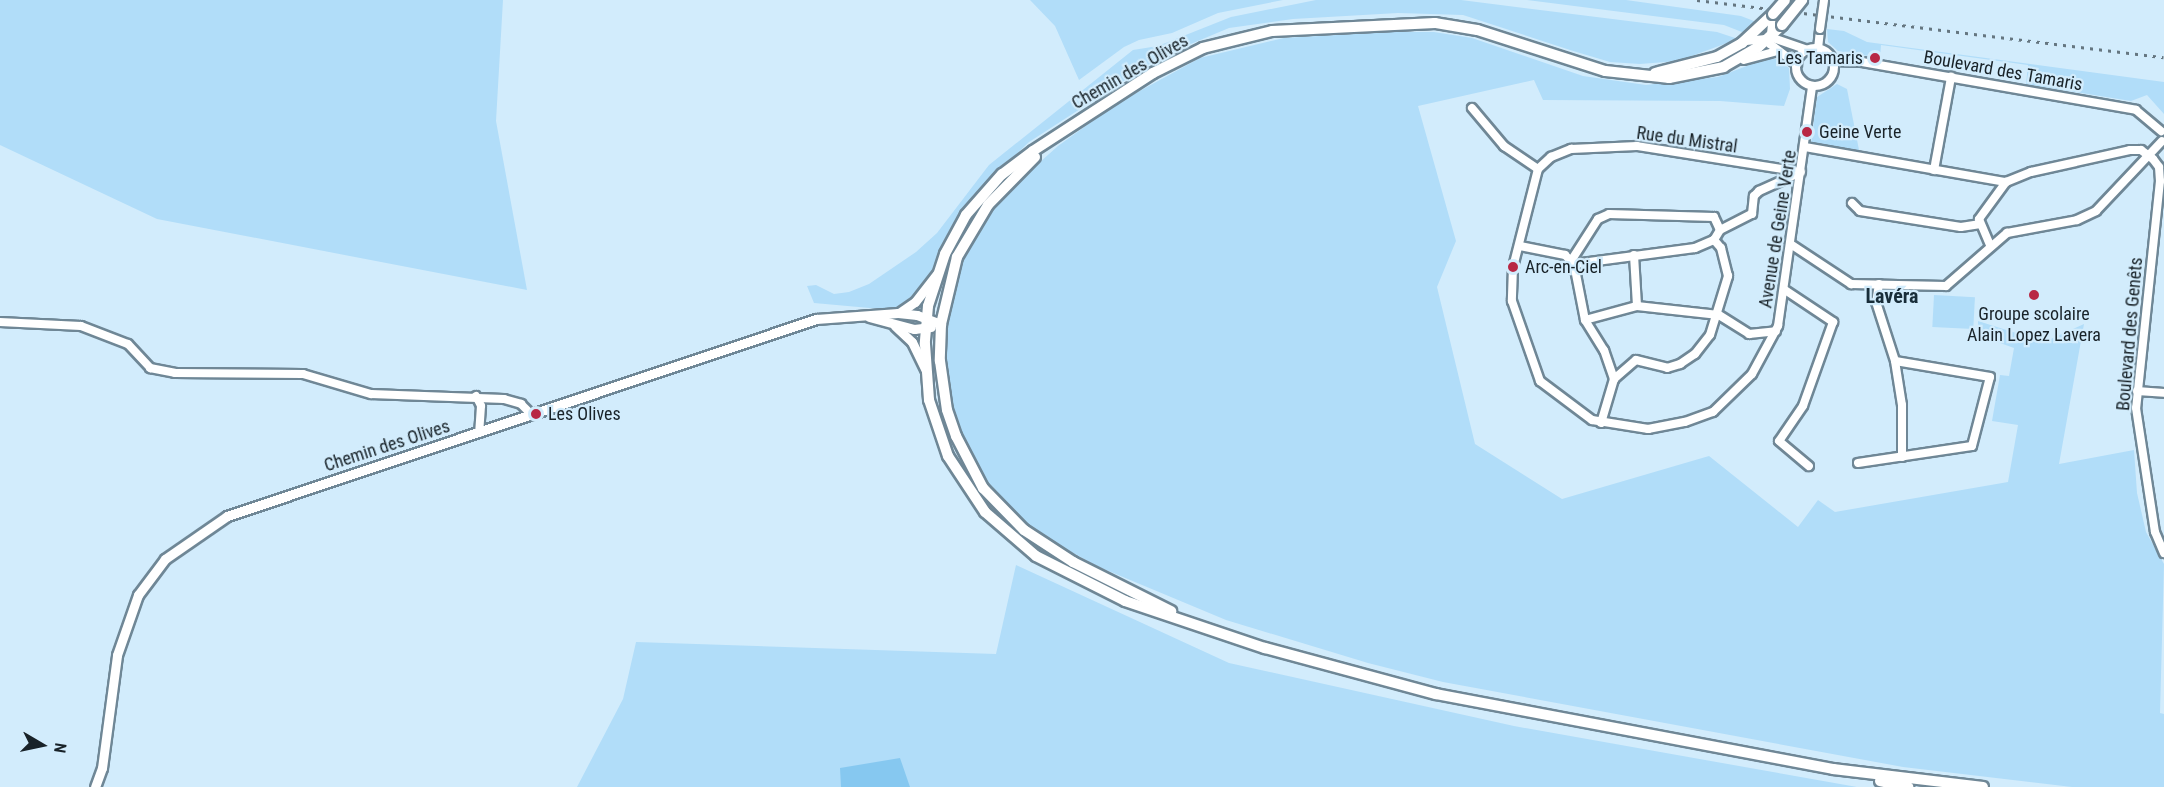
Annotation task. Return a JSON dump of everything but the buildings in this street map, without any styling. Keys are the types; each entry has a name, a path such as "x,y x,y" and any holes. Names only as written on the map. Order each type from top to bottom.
{"main road":[{"path":"1742,43 1769,21 1785,0"},
{"path":"1768,37 1782,26 1802,0"},
{"name":"Chemin des Olives","path":"926,323 937,274 966,215 1002,174 1064,130 1153,73 1203,48 1249,35 1289,29 1399,23 1454,26 1497,35 1589,67 1636,76 1682,78 1724,66 1768,37"},
{"name":"Chemin des Olives","path":"1636,76 1703,62 1742,43"},
{"name":"Chemin des Olives","path":"940,324 949,281 969,232 1006,183 1064,130"},
{"path":"926,323 926,371 929,400 948,456 972,496 1009,536 1075,578 1125,601 1305,659 1436,694 1833,769 1908,787"},
{"path":"940,324 940,362 947,410 956,436 983,488 1024,530 1047,547 1196,623"},
{"path":"1833,769 1983,787"}],"street":[{"path":"1818,49 1824,0"},
{"path":"1768,37 1807,50 1818,49 1833,61 1829,81 1812,86 1799,76 1797,64 1780,51 1768,37 1769,21"},
{"name":"Chemin des Olives","path":"1742,43 1768,37"},
{"path":"1797,64 1807,50"},
{"name":"Chemin des Olives","path":"1724,66 1780,51"},
{"name":"Boulevard des Tamaris","path":"1833,61 1850,60 2136,110 2162,129"},
{"path":"1934,170 1951,77"},
{"name":"Avenue de Geine Verte","path":"1538,169 1513,267 1512,301 1540,381 1559,399 1601,423 1648,429 1713,412 1752,374 1776,331 1792,245 1812,86"},
{"path":"1472,108 1504,146 1538,169"},
{"path":"1792,245 1851,284 1946,285 1990,245 2012,231 2088,216 2104,204 2163,142 2162,129"},
{"name":"Rue du Mistral","path":"1538,169 1551,157 1571,149 1637,146 1801,172"},
{"path":"1805,147 2006,182 2031,172 2130,150 2149,156"},
{"name":"Boulevard des Genêts","path":"2149,156 2160,172 2137,391 2155,532 2164,553"},
{"path":"1573,263 1695,248 1714,240 1720,230 1744,222 1752,214 1754,196 1759,191 1801,172"},
{"path":"1852,203 1860,211 1961,227 1979,224 2006,182"},
{"path":"1573,263 1598,219 1609,214 1701,214 1714,217 1720,230"},
{"path":"1979,224 1990,245"},
{"path":"1601,423 1614,379 1636,360 1667,368 1680,364 1695,354 1719,315 1728,276 1721,248 1714,240"},
{"path":"1520,246 1565,255 1573,263 1585,320 1604,350 1614,379"},
{"path":"1634,255 1637,306"},
{"name":"Chemin des Olives","path":"898,313 915,302 937,274"},
{"path":"1879,285 1876,302 1895,361 1902,405 1902,458"},
{"path":"1785,290 1833,322 1803,406 1779,441 1809,466"},
{"path":"1585,320 1637,306 1719,315 1749,334 1776,331"},
{"name":"Chemin des Olives","path":"95,787 102,768 117,655 138,595 165,559 227,516 816,319 898,313 926,323"},
{"name":"Chemin des Olives","path":"861,315 893,325 940,324"},
{"path":"0,322 81,326 121,340 150,368 175,373 284,372 371,394 476,396 521,404 532,415"},
{"path":"893,325 912,342 926,371"},
{"path":"1858,462 1902,458 1972,446 1990,377 1895,361"},
{"path":"2137,391 2164,393"},
{"path":"476,396 481,406 479,433"}],"shaded area":[{"path":"0,0 503,0 496,121 527,290 157,219 0,145"},
{"path":"1030,0 1283,0 1218,13 1172,33 1139,40 1124,47 1079,80 1055,26"},
{"path":"1316,0 1461,0 1717,32 1738,39 1678,61 1640,64 1610,62 1463,15 1398,13 1293,19 1229,28 1162,56 1029,142 973,196 928,279 905,305 892,310 814,303 807,286 816,285 834,294 849,292 869,284 916,252 937,233 989,165 1133,50 1158,46 1231,17"},
{"path":"1527,0 1626,0 1741,16 1759,23 1747,34 1724,25"},
{"path":"1827,29 1844,31 1867,42 2164,82 2164,114 2147,95 2131,101 2026,84 2028,65 1881,45 1880,58 1838,51 1828,42"},
{"path":"1434,32 1472,38 1583,76 1646,85 1718,77 1765,59 1777,59 1789,68 1790,89 1784,106 1720,101 1543,100 1534,80 1418,106 1456,241 1437,287 1475,444 1562,499 1709,456 1798,527 1818,500 1835,512 2008,482 2018,425 1992,421 2000,375 2009,376 2014,348 1978,335 1978,321 2044,342 2084,324 2059,464 2134,450 2137,493 2146,532 2164,564 2160,713 2164,714 2164,787 2072,787 1903,767 1443,682 1368,663 1226,620 1099,567 1051,541 1018,517 991,487 970,454 953,412 946,372 948,303 957,271 974,233 1002,196 1058,146 1116,104 1200,58 1284,38"},
{"path":"1837,84 1847,89 1859,150 1855,152 1811,144 1817,97"},
{"path":"1934,295 1975,297 1973,329 1932,327"},
{"path":"1016,565 1229,663 1514,726 1857,787 577,787 623,699 636,642 996,654"},
{"path":"900,758 910,787 841,787 840,768"}],"railway":[{"path":"1697,0 2164,57"}],"place":[{"name":"Les Tamaris","path":"1875,58"},
{"name":"Geine Verte","path":"1807,132"},
{"name":"Arc-en-Ciel","path":"1513,267"},
{"name":"Groupe scolaire Alain Lopez Lavera","path":"2034,295"},
{"name":"Les Olives","path":"536,414"}],"district":[{"name":"Lavéra","path":"1892,296"}]}
